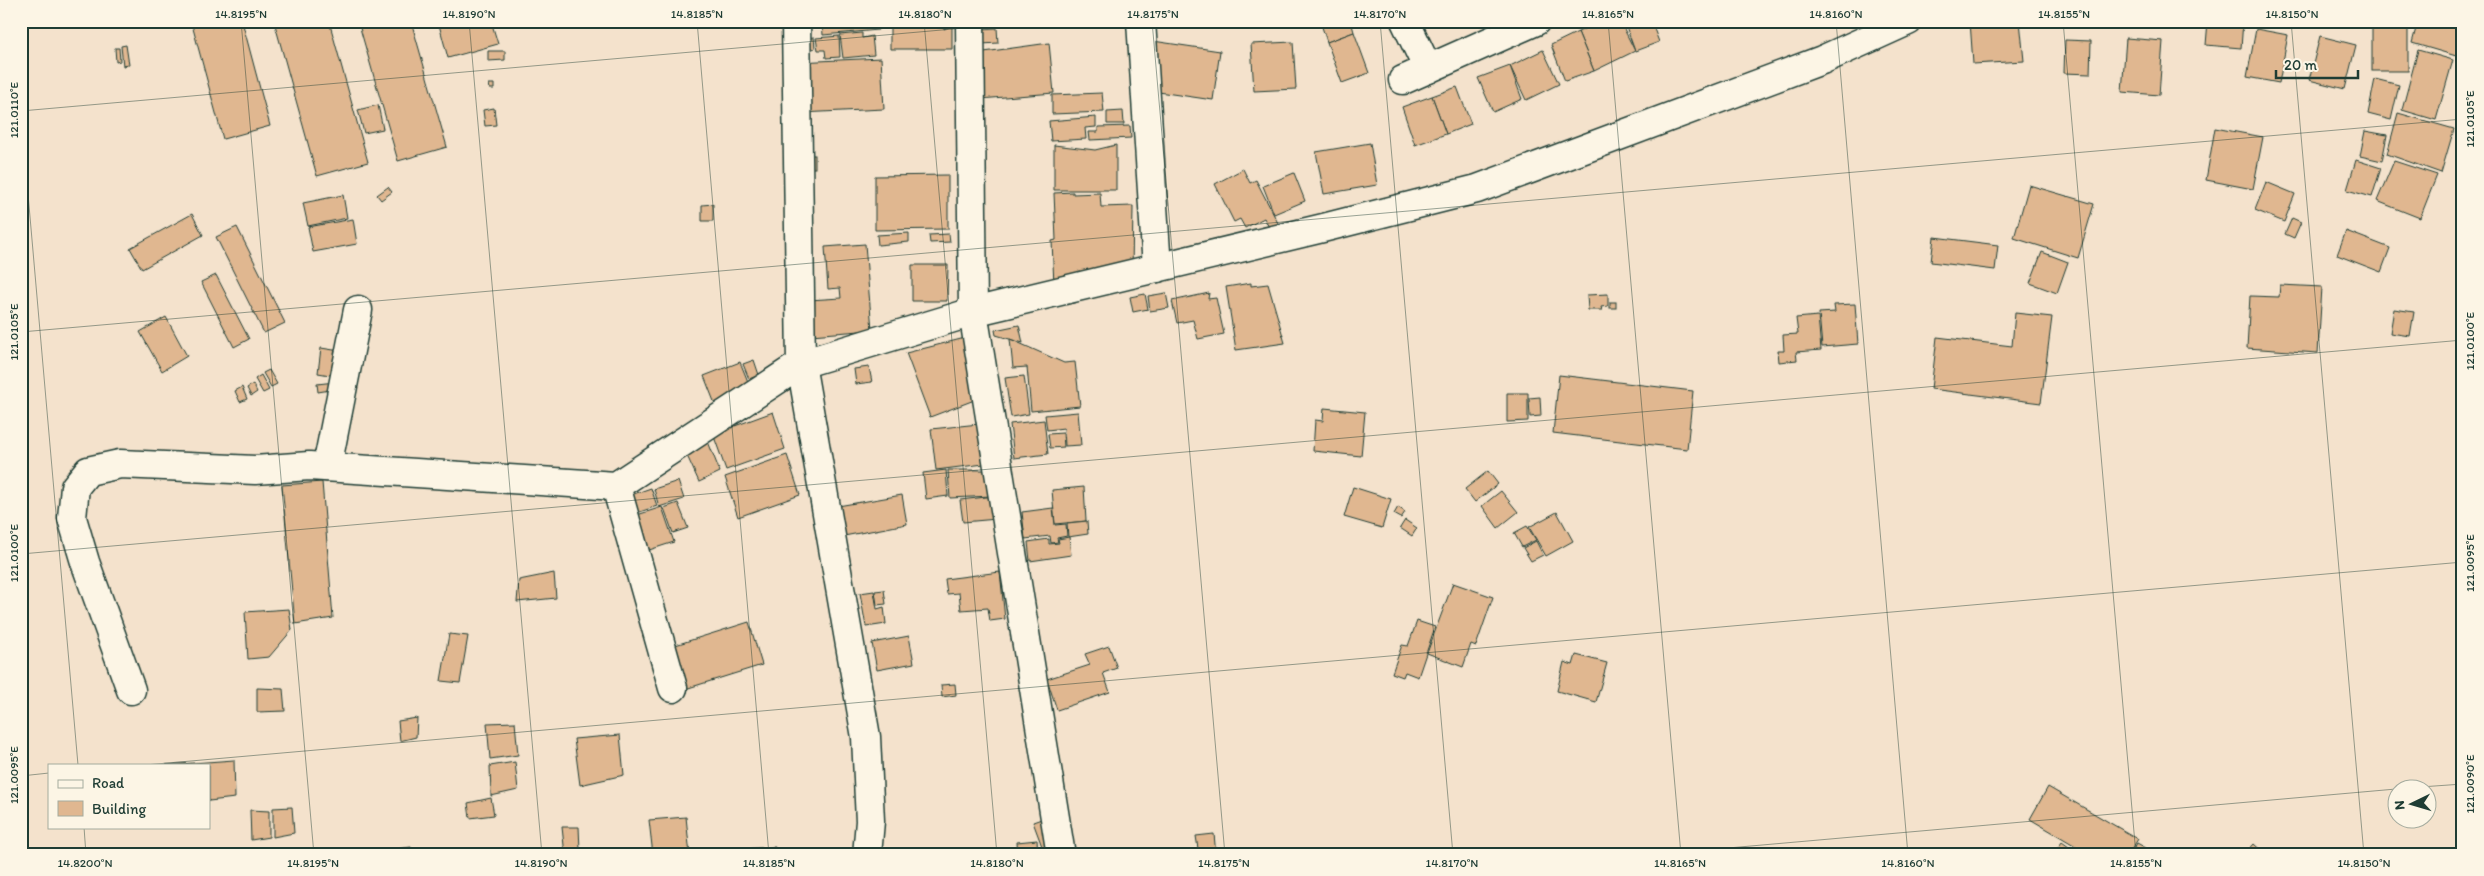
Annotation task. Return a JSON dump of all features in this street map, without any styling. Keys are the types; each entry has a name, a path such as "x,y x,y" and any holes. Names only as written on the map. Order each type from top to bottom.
{"street":[{"path":"796,21 801,364 866,737 870,821 867,855"},
{"path":"970,21 973,312 1061,855"},
{"path":"1141,21 1157,268"},
{"path":"1405,21 1428,69"},
{"path":"1403,80 1536,21"},
{"path":"131,690 85,562 72,518 75,487 88,471 120,464 255,470 309,466 616,486 801,364 973,312 1477,189 1822,60 1908,21"},
{"path":"327,467 358,310"},
{"path":"616,486 673,688"}],"building":[{"path":"191,21 242,21 270,126 223,139"},
{"path":"274,21 329,21 368,162 317,176"},
{"path":"358,21 411,21 447,147 398,161"},
{"path":"438,21 491,21 498,44 448,58"},
{"path":"804,21 817,21 817,25 804,25"},
{"path":"822,21 877,22 878,30 823,35"},
{"path":"890,21 944,21 944,29 952,25 952,49 890,49"},
{"path":"1320,21 1351,21 1354,32 1327,42"},
{"path":"1602,21 1620,21 1635,51 1594,71 1578,32"},
{"path":"1624,21 1651,21 1659,42 1635,51"},
{"path":"1671,21 1684,21 1673,26"},
{"path":"1970,21 2020,21 2024,61 1973,64"},
{"path":"2208,21 2243,21 2241,48 2206,45"},
{"path":"2418,21 2463,21 2463,58 2412,43"},
{"path":"997,28 998,43 982,44 981,29"},
{"path":"2372,28 2408,28 2408,71 2372,71"},
{"path":"2256,29 2288,35 2279,83 2247,77"},
{"path":"1354,32 1369,73 1342,83 1327,42"},
{"path":"1578,32 1594,71 1565,81 1551,45"},
{"path":"862,33 862,38 872,36 874,55 843,58 840,35"},
{"path":"839,36 840,57 826,58 825,50 818,50 816,38"},
{"path":"2320,36 2356,45 2345,89 2309,80"},
{"path":"814,37 815,48 806,52 805,38"},
{"path":"2126,38 2163,41 2159,95 2122,92"},
{"path":"2065,40 2091,41 2090,74 2064,73"},
{"path":"1153,41 1220,51 1213,100 1145,90"},
{"path":"1293,42 1296,89 1254,91 1251,44"},
{"path":"1049,43 1054,93 980,99 977,53"},
{"path":"126,45 129,65 123,66 121,46"},
{"path":"115,48 119,48 120,61 116,62"},
{"path":"1543,50 1559,84 1526,100 1510,66"},
{"path":"2418,50 2453,60 2436,120 2402,110"},
{"path":"488,51 505,51 505,60 488,61"},
{"path":"881,58 884,109 801,113 798,62"},
{"path":"1510,66 1522,99 1493,112 1478,78"},
{"path":"2375,79 2399,85 2391,120 2368,114"},
{"path":"489,84 494,84 494,89 490,89"},
{"path":"1457,87 1471,124 1446,134 1432,96"},
{"path":"1102,93 1104,112 1052,114 1052,95"},
{"path":"1432,96 1446,134 1415,145 1402,107"},
{"path":"378,105 383,129 364,133 358,110"},
{"path":"494,108 496,125 485,126 483,110"},
{"path":"1123,111 1124,124 1107,124 1107,112"},
{"path":"2398,113 2454,129 2441,173 2387,154"},
{"path":"1096,117 1096,127 1085,128 1086,139 1051,141 1049,121"},
{"path":"1130,126 1131,138 1090,140 1089,132 1098,132 1098,127"},
{"path":"2215,128 2263,137 2253,189 2206,180"},
{"path":"2365,131 2387,135 2382,161 2360,156"},
{"path":"1370,143 1377,185 1324,194 1316,152"},
{"path":"1054,145 1095,150 1116,145 1116,190 1054,190"},
{"path":"806,155 815,155 815,168 806,168"},
{"path":"2356,160 2381,168 2372,197 2347,190"},
{"path":"2394,161 2437,175 2420,218 2377,201"},
{"path":"1243,169 1250,183 1256,180 1279,225 1270,229 1264,218 1245,228 1240,219 1234,222 1215,184"},
{"path":"1294,173 1305,201 1274,214 1263,186"},
{"path":"948,175 948,229 875,230 875,176"},
{"path":"2266,182 2295,194 2284,222 2255,210"},
{"path":"2029,185 2094,204 2078,258 2014,238"},
{"path":"388,187 392,192 381,200 377,195"},
{"path":"1073,192 1073,194 1100,193 1101,207 1133,206 1132,271 1054,285 1052,241 1056,240 1054,193"},
{"path":"343,195 347,218 308,226 303,203"},
{"path":"713,204 713,221 702,221 702,205"},
{"path":"192,214 203,235 142,269 130,248"},
{"path":"2292,218 2301,222 2294,238 2285,234"},
{"path":"353,219 357,244 313,252 308,227"},
{"path":"237,227 285,323 264,333 216,237"},
{"path":"2346,231 2390,248 2381,272 2337,255"},
{"path":"909,233 909,242 878,245 877,235"},
{"path":"949,234 950,242 930,243 929,235"},
{"path":"1934,237 1998,245 1995,270 1931,262"},
{"path":"865,244 872,330 811,335 809,300 841,298 840,288 828,289 825,247"},
{"path":"2042,252 2068,262 2057,293 2030,283"},
{"path":"912,265 948,265 947,301 912,301"},
{"path":"216,275 249,339 234,347 201,282"},
{"path":"1251,283 1251,286 1268,284 1285,343 1236,350 1226,287"},
{"path":"2280,285 2322,287 2318,353 2247,348 2250,296 2279,297"},
{"path":"1166,293 1169,308 1150,311 1148,296"},
{"path":"1209,293 1208,299 1216,298 1224,334 1198,339 1193,320 1177,323 1172,301"},
{"path":"1145,294 1148,309 1133,312 1130,297"},
{"path":"1608,294 1608,306 1601,307 1602,310 1588,310 1587,295"},
{"path":"1610,302 1616,302 1616,308 1610,308"},
{"path":"1855,304 1858,344 1822,347 1819,313 1835,312 1834,305"},
{"path":"2394,309 2414,312 2410,336 2390,333"},
{"path":"2015,313 2052,317 2041,403 1931,389 1937,337 2012,346"},
{"path":"1818,316 1821,350 1796,352 1797,360 1779,362 1778,351 1784,351 1783,335 1798,334 1796,318"},
{"path":"166,317 187,356 162,371 140,332"},
{"path":"1019,325 1023,343 996,335 995,330"},
{"path":"965,338 977,399 930,417 906,353"},
{"path":"1010,339 1064,363 1075,362 1080,406 1031,411 1027,367 1013,368"},
{"path":"321,348 340,351 336,376 318,373"},
{"path":"754,360 759,375 749,379 743,364"},
{"path":"740,362 751,389 715,404 704,376"},
{"path":"869,367 872,382 856,384 854,369"},
{"path":"269,370 277,384 271,387 263,373"},
{"path":"261,375 269,390 263,393 255,379"},
{"path":"1559,375 1693,391 1687,449 1553,433"},
{"path":"1024,376 1029,414 1011,417 1005,378"},
{"path":"335,382 336,389 318,392 317,384"},
{"path":"253,384 257,392 251,396 247,388"},
{"path":"242,387 247,399 240,402 235,391"},
{"path":"1507,393 1528,393 1528,421 1507,422"},
{"path":"1540,397 1541,416 1530,417 1529,398"},
{"path":"1324,408 1365,412 1361,456 1313,451 1315,420 1323,421"},
{"path":"773,412 785,449 726,470 713,434"},
{"path":"1078,412 1081,445 1065,446 1064,428 1047,430 1045,415"},
{"path":"1044,420 1048,454 1014,458 1010,424"},
{"path":"979,424 984,464 936,470 931,429"},
{"path":"1063,433 1064,447 1050,448 1048,434"},
{"path":"707,439 720,472 699,482 684,449"},
{"path":"787,455 800,495 738,517 725,477"},
{"path":"946,470 948,496 926,499 923,473"},
{"path":"948,470 990,470 992,496 950,498"},
{"path":"1488,471 1498,484 1475,502 1465,489"},
{"path":"2463,476 2463,498 2456,478"},
{"path":"678,481 684,499 659,507 654,489"},
{"path":"322,482 333,618 295,624 282,485"},
{"path":"1084,487 1086,521 1055,524 1052,490"},
{"path":"1353,487 1391,499 1382,528 1344,517"},
{"path":"651,488 657,506 631,515 625,497"},
{"path":"1501,491 1518,512 1498,528 1482,506"},
{"path":"902,495 907,524 844,536 838,506"},
{"path":"995,496 997,519 963,522 960,500"},
{"path":"678,503 688,528 673,533 664,508"},
{"path":"662,507 674,542 646,551 634,516"},
{"path":"1398,507 1405,512 1401,518 1394,514"},
{"path":"1053,508 1055,525 1066,524 1067,536 1057,538 1058,542 1051,543 1050,536 1025,539 1022,512"},
{"path":"1557,512 1573,541 1546,556 1529,527"},
{"path":"1405,520 1417,528 1412,536 1400,528"},
{"path":"1087,521 1088,534 1068,537 1067,523"},
{"path":"1527,526 1536,540 1522,547 1514,533"},
{"path":"1069,537 1071,555 1030,561 1028,542 1049,539 1049,544 1059,543 1058,539"},
{"path":"1536,541 1543,555 1531,561 1523,548"},
{"path":"1000,572 1005,619 990,621 988,608 961,610 959,593 947,594 945,579"},
{"path":"554,573 556,598 517,602 519,580"},
{"path":"1453,583 1493,597 1476,646 1471,644 1463,667 1427,653"},
{"path":"884,590 886,604 877,605 875,591"},
{"path":"874,591 877,609 884,607 886,624 866,627 860,593"},
{"path":"289,609 292,630 269,657 248,659 245,612"},
{"path":"1417,621 1435,627 1418,677 1405,672 1403,677 1392,673 1402,645 1408,646"},
{"path":"749,622 762,665 682,690 669,647"},
{"path":"449,634 468,636 460,683 441,681"},
{"path":"909,636 914,663 877,670 872,643"},
{"path":"1109,646 1117,668 1103,673 1110,692 1057,710 1047,679 1090,665 1085,654"},
{"path":"1576,655 1607,663 1596,702 1557,691 1564,662 1573,665"},
{"path":"955,684 956,695 942,697 941,685"},
{"path":"257,688 283,689 285,711 257,712"},
{"path":"417,718 416,737 400,741 398,721"},
{"path":"515,722 518,755 490,759 487,723"},
{"path":"620,735 624,775 580,785 574,739"},
{"path":"234,760 235,798 210,801 210,764 180,764"},
{"path":"515,762 518,790 491,796 490,766"},
{"path":"2048,787 2138,839 2128,855 2091,855 2030,819"},
{"path":"491,798 494,815 470,818 468,803"},
{"path":"292,807 294,833 273,837 273,808"},
{"path":"250,810 269,811 269,837 251,840"},
{"path":"686,817 690,855 653,855 649,820"},
{"path":"1047,817 1057,843 1043,849 1033,822"},
{"path":"562,827 579,827 580,850 565,855"},
{"path":"1214,834 1216,855 1199,855 1196,836"},
{"path":"1037,840 1038,855 1018,855 1017,842"},
{"path":"2062,842 2080,855 2053,855"},
{"path":"2137,843 2146,848 2142,855 2130,855"},
{"path":"2254,844 2266,855 2244,855"},
{"path":"411,847 413,855 389,855 388,850"},
{"path":"775,847 775,855 742,855 742,849"},
{"path":"614,850 614,855 575,855 575,852"}]}
